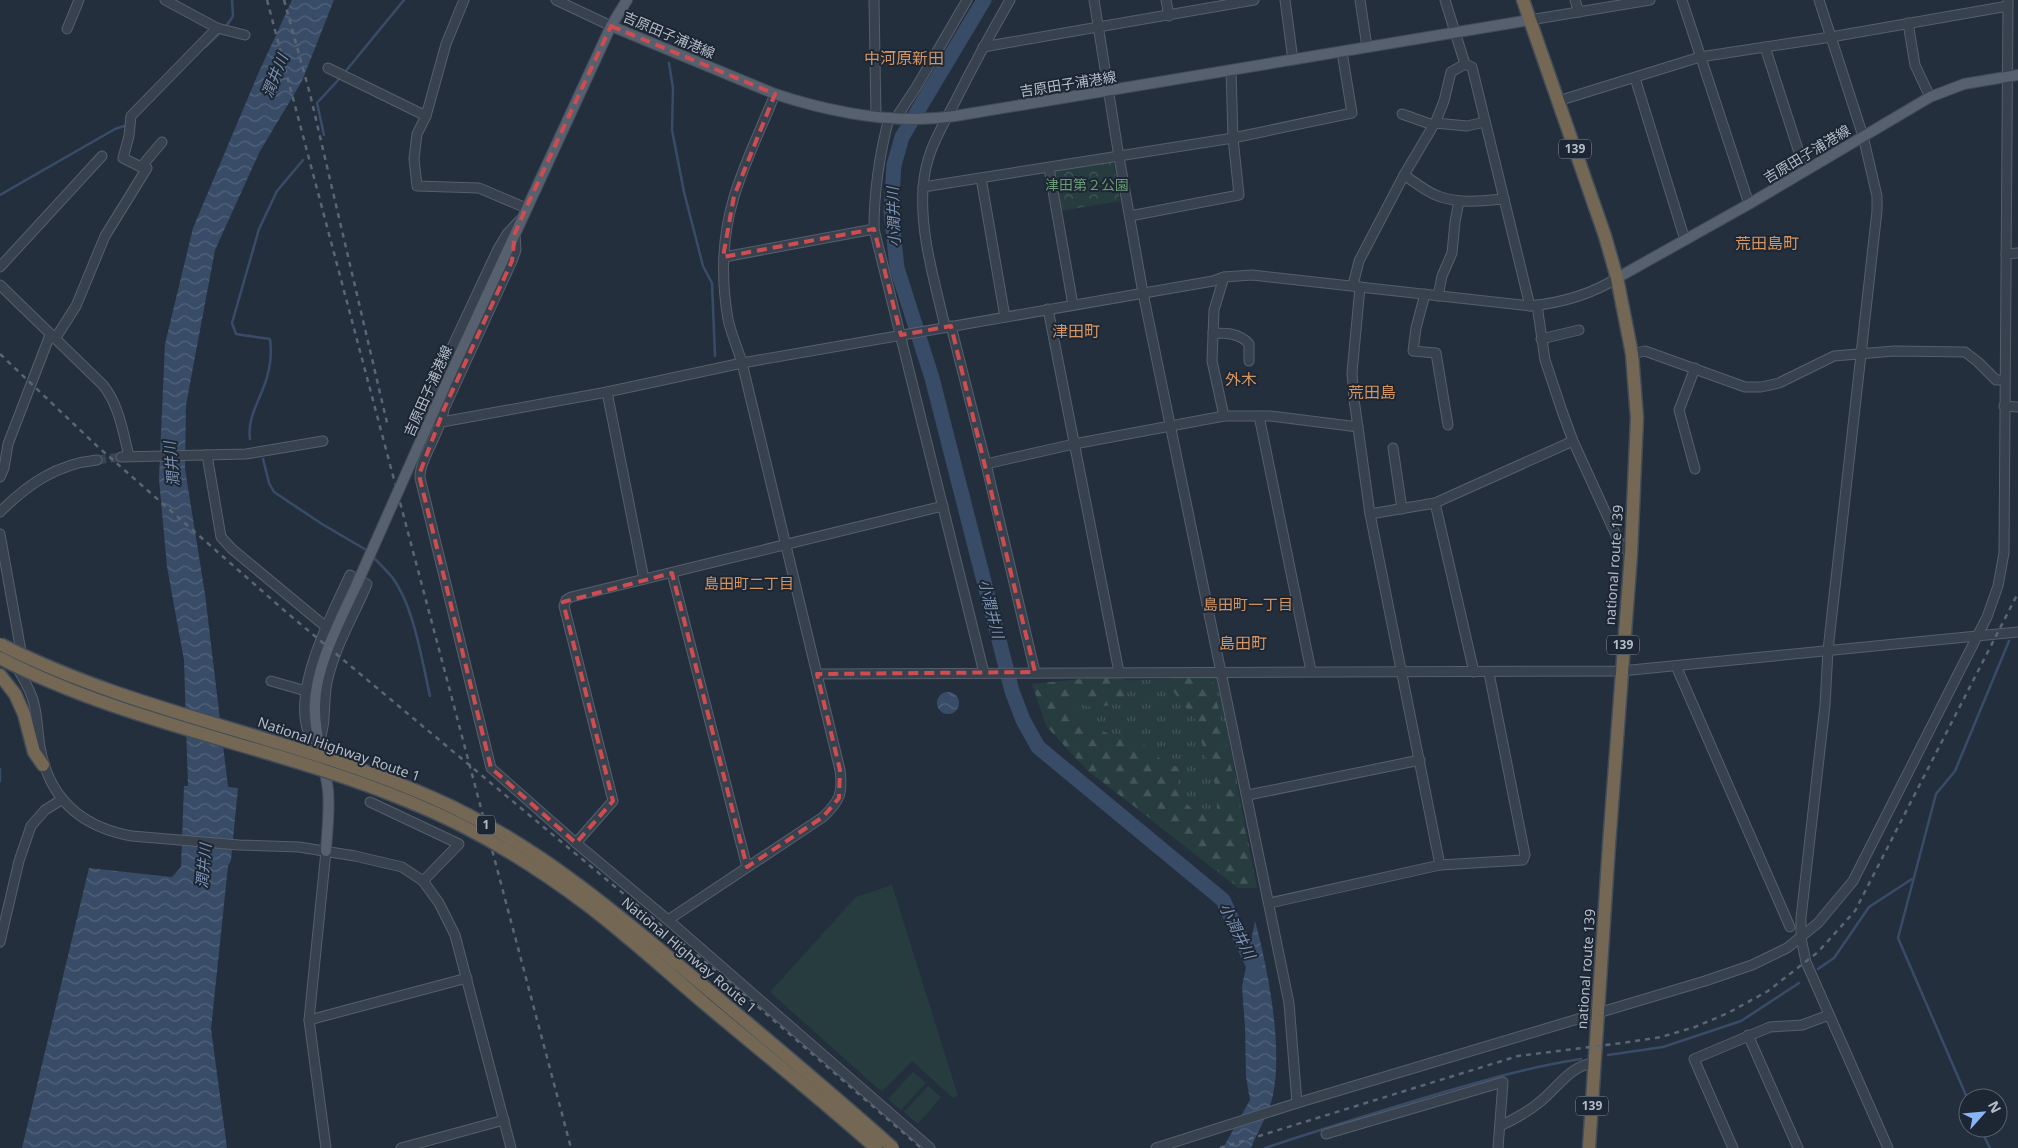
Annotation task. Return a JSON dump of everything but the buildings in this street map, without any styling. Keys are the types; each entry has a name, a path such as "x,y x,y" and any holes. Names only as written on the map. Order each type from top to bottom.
{"highway":[{"name":"national route 139","path":"1523,0 1605,236 1617,278 1632,354 1637,418 1631,554 1621,671 1589,1148"},
{"name":"National Highway Route 1","path":"0,644 50,667 140,702 373,773 435,798 487,825 543,859 600,900 893,1148"},
{"name":"National Highway Route 1","path":"0,658 20,668 125,710 325,770 411,802 463,827 521,861 587,905 876,1148"},
{"path":"0,675 15,694 21,707 34,752 44,764"}],"main road":[{"path":"611,26 619,0"},
{"path":"611,26 627,0"},
{"name":"吉原田子浦港線","path":"326,851 328,790 318,743 315,705 319,678 331,643 521,218 611,26 775,94 834,112 876,117 944,118 1530,20"},
{"name":"吉原田子浦港線","path":"1617,278 1749,204 1930,97 1964,84 2018,75"}],"street":[{"path":"67,28 79,0"},
{"path":"165,0 221,29 245,35"},
{"path":"464,0 446,44 426,116 418,134 414,159 417,186 479,188 526,208"},
{"path":"556,0 611,26"},
{"path":"874,0 876,117"},
{"path":"967,0 917,86 895,118 879,154 874,198 874,229 943,506 988,673"},
{"path":"1010,0 982,47 944,118 932,145 923,187 923,214 927,245 986,464 1032,673"},
{"path":"1094,0 1143,293 1248,795 1289,1003 1296,1103"},
{"path":"1166,0 1169,16"},
{"path":"982,47 1169,16 1228,2 1254,0"},
{"path":"1285,0 1293,60"},
{"path":"1360,0 1367,47"},
{"path":"1445,0 1465,64"},
{"path":"1575,0 1578,12"},
{"path":"1530,20 1623,2 1650,0"},
{"path":"1682,0 1749,204"},
{"path":"1819,0 1863,136 1875,189 1877,211 1828,650 1825,705 1801,918 1801,938 1806,962 1888,1148"},
{"path":"1156,1148 1296,1103 1752,965 1788,948 1818,923 1853,881 1976,636 1987,618 1998,586 2004,553 2008,3 1831,37 1700,57 1558,101"},
{"path":"1908,23 1915,65 1930,97"},
{"path":"0,477 4,468 8,444 53,337 76,306 105,236 147,168 123,158 131,116 152,93 221,29"},
{"path":"1765,48 1805,171"},
{"path":"923,187 1233,138 1352,114 1342,52"},
{"path":"1465,64 1472,67 1504,198 1534,305 1545,360 1573,441 1620,544 1631,554"},
{"path":"1440,865 1370,514 1352,373 1359,261 1404,175 1434,124 1444,101 1451,72 1465,64"},
{"path":"328,68 426,116"},
{"path":"1130,216 1239,195 1233,138 1231,70"},
{"path":"1635,78 1686,240"},
{"path":"668,920 823,817 839,798 842,787 840,770 742,363 729,322 724,293 724,257 727,224 734,196 775,94"},
{"path":"1402,114 1434,124 1467,126 1485,122"},
{"path":"141,167 162,142"},
{"path":"0,267 102,156"},
{"path":"1049,168 1074,305"},
{"path":"1404,175 1437,196 1459,201 1504,198"},
{"path":"981,178 1005,317"},
{"path":"1438,296 1442,276 1452,253 1459,201"},
{"path":"521,218 507,234 498,249 425,405 425,413 442,422 607,392 742,363 1213,281 1224,277 1252,275 1534,305 1564,300 1604,286 1617,278"},
{"path":"724,257 874,229"},
{"path":"515,233 516,250 512,261 444,409 442,422 421,468 420,478 491,768 930,1148"},
{"path":"2006,254 2018,253"},
{"path":"1224,277 1214,310 1212,361 1224,416"},
{"path":"0,286 103,385 110,394 119,415 125,457 207,456 253,453 323,441"},
{"path":"1425,294 1416,328 1413,351 1436,353 1448,426"},
{"path":"1048,309 1119,672"},
{"path":"1541,339 1579,330"},
{"path":"1213,333 1238,336 1246,340 1250,344 1249,361"},
{"path":"1632,354 1645,351 1695,368 1727,382 1745,387 1761,387 1778,384 1834,356 1861,353 1964,352 1978,362 1996,380 2004,380"},
{"path":"1695,368 1679,410 1695,469"},
{"path":"607,392 644,579"},
{"path":"2004,406 2018,407"},
{"path":"986,464 1074,444 1170,428 1224,416 1259,416 1358,427"},
{"path":"1259,416 1312,672"},
{"path":"1370,514 1435,504 1573,441"},
{"path":"1393,448 1402,509"},
{"path":"207,456 221,537 232,549 326,627"},
{"path":"0,512 19,493 50,472 77,463 97,460"},
{"path":"1435,504 1474,672"},
{"path":"576,843 613,801 564,606 566,600 571,597 943,506"},
{"path":"0,534 21,648 25,682"},
{"path":"672,573 748,867"},
{"path":"350,575 367,584 331,668 325,689 323,728 318,743 312,737 306,725 304,711 306,691 312,664 326,627 350,575"},
{"path":"817,674 1400,671 1489,673 1621,671 2018,632"},
{"path":"0,639 25,682 34,706 44,764 50,781 61,800 79,816 103,829 132,836 239,845 299,847 326,851 402,867 423,881 439,903 455,935 511,1148"},
{"path":"1676,666 1790,926"},
{"path":"1270,903 1440,865 1523,860 1525,855 1489,673"},
{"path":"271,681 306,691"},
{"path":"1248,795 1420,760"},
{"path":"0,942 19,861 31,826 45,810 61,800"},
{"path":"370,802 459,844 423,881"},
{"path":"326,851 309,1020 326,1148"},
{"path":"309,1020 467,978"},
{"path":"1733,1148 1694,1059 1770,1027 1802,1025 1829,1015"},
{"path":"1748,1035 1798,1148"},
{"path":"1500,1126 1522,1115 1541,1101 1576,1068 1583,1064 1594,1063"},
{"path":"1326,1134 1503,1082 1498,1148"},
{"path":"401,1148 504,1120"}],"highlighted area":[{"path":"611,26 775,94 734,196 723,257 874,229 901,335 951,326 1035,672 817,674 840,770 839,798 823,817 747,867 672,573 563,602 613,801 576,843 491,768 419,475 444,409 512,261 515,233"}],"green space":[{"name":"津田第２公園","path":"1113,160 1120,201 1061,211 1054,169"},
{"path":"1121,675 1130,689 1120,702 1101,707 1085,706 1080,694 1070,702 1085,719 1105,732 1122,738 1136,740 1165,762 1177,767 1184,767 1177,780 1186,802 1193,809 1199,811 1217,810 1217,790 1203,748 1198,723 1166,682 1175,677 1212,678 1256,883 1238,885 1088,771 1047,727 1032,684"},
{"path":"1217,677 1257,888 1238,888 1086,769 1047,727 1032,684"},
{"path":"892,885 958,1096 953,1098 912,1061 882,1092 770,992 856,897"},
{"path":"913,1072 926,1083 901,1110 888,1099"},
{"path":"928,1086 941,1097 918,1124 904,1112"}],"water":[{"name":"潤井川","path":"292,0 334,0 302,81 260,151 215,250 186,405 185,469 205,594 228,787 238,788 211,1029 227,1148 22,1148 89,868 172,877 181,867 184,786 188,786 184,660 167,567 159,479 165,344 193,228 258,74"},
{"path":"948,692 956,695 959,703 956,711 948,714 940,711 937,703 940,695"},
{"path":"1255,921 1273,1008 1276,1075 1271,1102 1251,1148 1223,1148 1250,1100 1246,1077 1242,987"}],"waterway":[{"path":"225,28 233,16 232,0"},
{"path":"345,72 404,0"},
{"name":"小潤井川","path":"984,0 902,137 894,165 891,211 897,268 932,378 1012,691 1023,720 1038,747 1223,900 1256,971"},
{"path":"205,47 221,32"},
{"path":"669,63 673,88 672,130 684,192 703,266 712,283 715,356"},
{"path":"324,135 317,103 341,77"},
{"path":"0,195 115,129 127,125"},
{"path":"250,439 250,425 269,368 271,345 270,339 236,334 232,323 259,229 277,191 303,160"},
{"path":"263,459 269,483 274,492 322,524 368,551"},
{"path":"373,557 392,577 406,603 412,618 430,696"},
{"path":"1963,1088 1898,938 1936,794 1955,771 2009,641"},
{"path":"0,769 0,781"},
{"path":"1818,969 1834,958 1869,907 1912,879"},
{"path":"1608,1055 1663,1047 1741,1021 1799,983"},
{"path":"1265,1148 1478,1082 1529,1069 1581,1059"},
{"path":"1985,1138 1990,1148"}],"tunnel":[{"path":"97,460 121,457"}],"railway":[{"path":"267,0 571,1148"},
{"path":"284,0 310,94 388,427"},
{"path":"0,354 97,446 286,612 734,986 921,1148"},
{"path":"1220,1148 1518,1056 1661,1037 1695,1027 1728,1013 1768,991 1818,952 1855,911 2018,593"}],"district":[{"name":"中河原新田","path":"904,58"},
{"name":"荒田島町","path":"1767,243"},
{"name":"津田町","path":"1076,331"},
{"name":"外木","path":"1241,379"},
{"name":"荒田島","path":"1372,392"},
{"name":"島田町二丁目","path":"749,584"},
{"name":"島田町一丁目","path":"1248,605"},
{"name":"島田町","path":"1243,643"}]}
